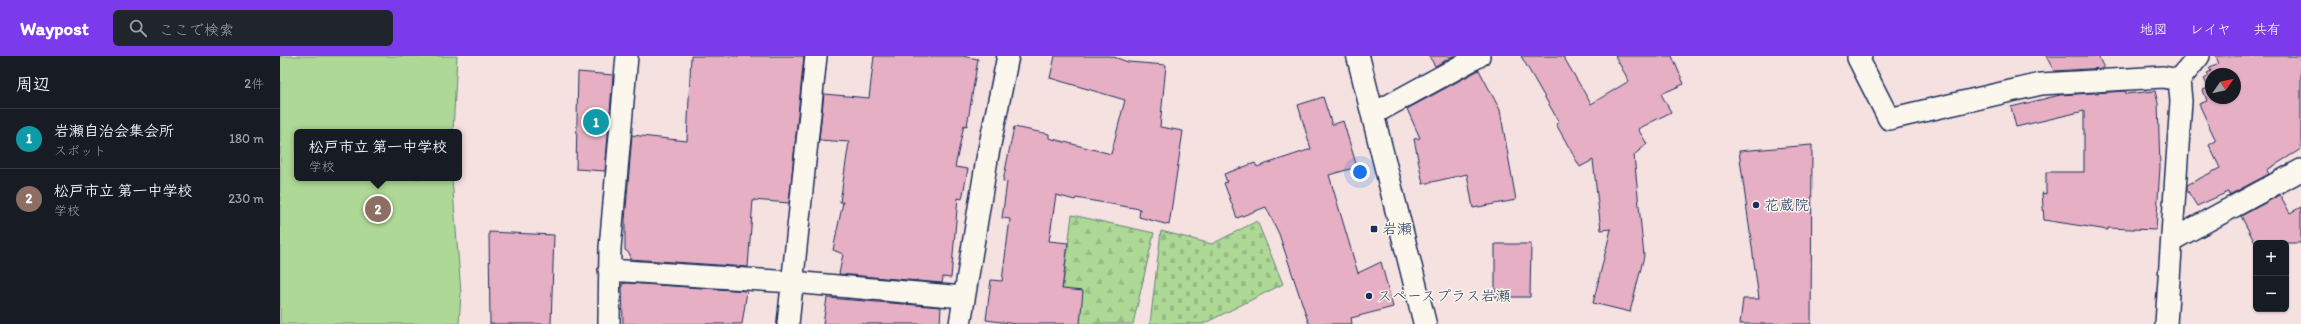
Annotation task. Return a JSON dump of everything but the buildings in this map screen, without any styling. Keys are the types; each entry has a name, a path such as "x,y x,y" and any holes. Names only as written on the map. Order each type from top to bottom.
{"street":[{"path":"609,324 609,270 627,56"},
{"path":"788,324 816,56"},
{"path":"960,324 963,298 987,159 1008,56"},
{"path":"1358,56 1425,324"},
{"path":"1373,114 1479,56"},
{"path":"1861,56 1858,58 1888,119 2041,84 2163,78 2179,80"},
{"path":"2166,324 2181,101 2179,80 2199,56"},
{"path":"2172,240 2301,170"},
{"path":"609,270 792,282 963,298"}],"green space":[{"path":"280,56 457,56 453,129 294,129 294,181 452,181 461,293 459,324 280,324"},
{"path":"1072,215 1154,233 1133,324 1058,324"},
{"path":"1257,221 1283,284 1203,324 1150,324 1161,231 1212,244"}],"place":[{"name":"岩瀬自治会集会所","path":"596,122"},
{"name":"花蔵院","path":"1756,205"},
{"name":"松戸市立 第一中学校","path":"378,209"},
{"name":"岩瀬","path":"1374,229"},
{"name":"スペースプラス岩瀬","path":"1369,296"}]}
